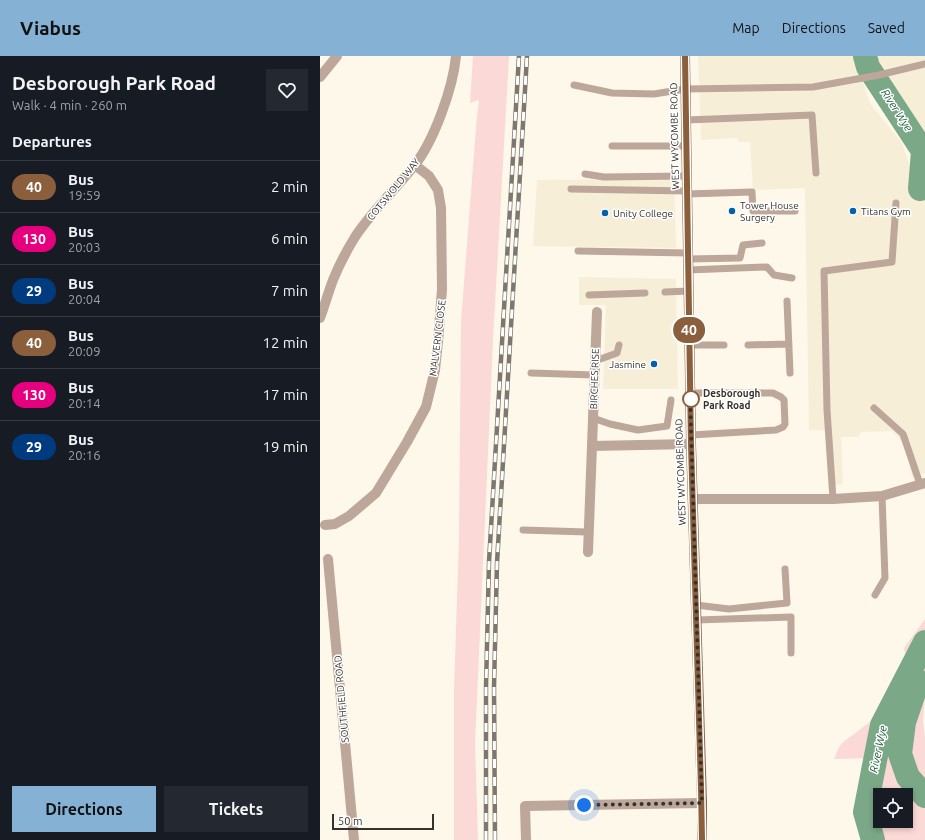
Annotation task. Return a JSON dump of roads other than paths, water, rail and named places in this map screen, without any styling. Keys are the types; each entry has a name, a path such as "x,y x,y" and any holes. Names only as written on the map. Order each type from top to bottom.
{"main road":[{"name":"WEST WYCOMBE ROAD","path":"685,56 690,393 702,840"}],"street":[{"path":"320,77 337,56"},
{"name":"COTSWOLD WAY","path":"320,318 343,258 356,236 375,210 415,166 440,118 450,90 456,56"},
{"name":"MALVERN CLOSE","path":"325,525 335,524 349,516 376,493 426,407 435,370 442,289 441,208 438,190 434,183 429,176 415,166"},
{"name":"BIRCHES RISE","path":"588,552 597,312"},
{"path":"592,446 691,439"},
{"path":"693,499 834,499 882,496 923,484"},
{"name":"SOUTHFIELD ROAD","path":"328,559 354,840"},
{"path":"526,840 525,806 702,803"}],"lane":[{"path":"574,85 612,93 654,94 685,89 813,87 879,75 925,64"},
{"path":"686,120 812,115 816,173"},
{"path":"612,146 686,146"},
{"path":"585,174 604,177 687,176"},
{"path":"571,189 687,193 752,192 753,211 795,211"},
{"path":"834,499 827,410 824,271 892,262 896,203"},
{"path":"578,251 740,258 743,245 762,243"},
{"path":"688,270 767,267 774,275 792,278"},
{"path":"665,292 689,291"},
{"path":"589,295 645,293"},
{"path":"787,301 790,373"},
{"path":"748,345 789,344"},
{"path":"595,361 617,353 619,345"},
{"path":"690,345 724,345"},
{"path":"531,373 594,375"},
{"path":"690,393 773,393 784,400 785,424 783,427 776,430 691,439"},
{"path":"593,418 610,424 638,430 667,426 671,400"},
{"path":"874,408 903,434 923,484"},
{"path":"875,595 885,578 882,496"},
{"path":"523,530 588,532"},
{"path":"696,605 729,609 786,603 785,569"},
{"path":"696,620 790,617 791,653"}],"waterway":[{"name":"River Wye","path":"865,56 868,67 923,151 920,189"},
{"name":"River Wye","path":"873,840 865,812 882,725 925,642"},
{"path":"918,681 904,722 900,754 908,777 925,796"}],"railway":[{"path":"486,840 486,687 489,562 519,56"},
{"path":"495,840 494,687 497,563 527,56"}],"place":[{"name":"Tower House Surgery","path":"732,211"},
{"name":"Titans Gym","path":"853,211"},
{"name":"Unity College","path":"605,213"},
{"name":"Jasmine","path":"654,364"},
{"name":"Desborough Park Road","path":"691,399"}]}
